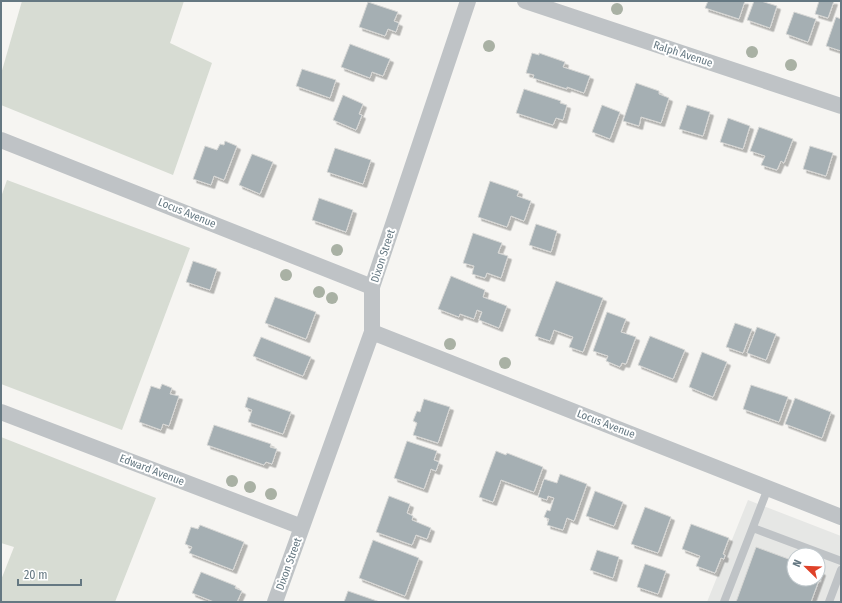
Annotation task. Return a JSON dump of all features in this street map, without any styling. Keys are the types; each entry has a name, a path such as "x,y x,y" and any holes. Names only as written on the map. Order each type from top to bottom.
{"street":[{"name":"Dixon Street","path":"275,602 372,332 372,287 468,1"},
{"name":"Ralph Avenue","path":"525,1 841,106"},
{"name":"Locus Avenue","path":"1,140 372,287"},
{"name":"Locus Avenue","path":"372,332 841,516"},
{"name":"Edward Avenue","path":"1,412 302,527"}],"lane":[{"path":"724,602 768,488"},
{"path":"753,528 841,561"},
{"path":"829,602 839,580 841,570"}],"shaded area":[{"path":"22,1 184,1 170,43 212,63 173,175 1,105 1,74"},
{"path":"7,180 190,248 122,430 1,384 1,197"},
{"path":"1,437 156,498 115,602 1,602 1,580 14,547 1,543"},
{"path":"748,500 841,536 841,602 707,602"}],"building":[{"path":"708,1 745,1 739,19 705,8"},
{"path":"754,1 761,1 777,6 770,28 747,20"},
{"path":"819,1 834,1 828,18 815,14"},
{"path":"368,2 398,12 394,21 399,23 396,32 388,29 385,36 359,27"},
{"path":"794,12 816,19 808,42 786,34"},
{"path":"836,17 841,19 841,51 826,46"},
{"path":"350,44 390,59 383,76 372,72 370,78 341,67"},
{"path":"532,53 539,55 539,53 565,62 563,67 590,76 584,93 533,78 534,75 526,73"},
{"path":"302,69 336,80 330,98 296,86"},
{"path":"636,83 659,91 659,94 669,98 661,123 641,117 639,126 623,121"},
{"path":"524,89 561,101 560,103 567,105 563,120 556,118 553,125 516,113"},
{"path":"343,95 363,104 359,114 362,115 356,130 333,120"},
{"path":"602,105 620,112 610,139 592,132"},
{"path":"687,105 710,112 703,136 679,129"},
{"path":"728,118 750,126 743,149 720,142"},
{"path":"759,127 793,139 784,163 781,161 777,170 761,165 765,156 750,151"},
{"path":"225,141 237,146 224,180 214,176 211,185 193,179 205,146 217,150 220,144 224,145"},
{"path":"810,146 833,153 826,176 803,169"},
{"path":"335,148 371,160 363,184 327,172"},
{"path":"252,154 273,162 260,194 239,185"},
{"path":"490,181 519,191 517,196 531,201 524,221 511,216 507,227 478,217"},
{"path":"319,198 353,210 346,232 312,220"},
{"path":"536,224 557,231 551,252 529,245"},
{"path":"473,233 502,243 498,253 508,256 501,278 487,273 485,278 472,274 474,266 463,263"},
{"path":"193,261 217,269 210,290 186,282"},
{"path":"451,276 485,290 483,297 507,306 499,328 479,320 482,312 477,310 474,319 460,314 459,317 438,309"},
{"path":"556,281 603,298 583,352 569,347 573,337 554,330 550,341 535,336"},
{"path":"275,297 316,312 306,339 265,323"},
{"path":"607,312 626,319 621,332 636,337 626,364 622,363 620,367 606,361 608,356 593,351"},
{"path":"735,323 752,329 743,353 726,347"},
{"path":"757,327 776,334 766,360 747,353"},
{"path":"650,336 685,350 673,379 638,365"},
{"path":"261,337 311,357 303,376 253,356"},
{"path":"702,352 727,362 713,397 689,387"},
{"path":"162,384 172,388 170,394 179,396 169,426 163,424 161,430 139,422 151,386 160,389"},
{"path":"751,385 788,397 779,422 743,409"},
{"path":"248,397 291,412 283,434 248,422 252,410 245,407"},
{"path":"795,398 831,412 822,438 785,424"},
{"path":"424,399 450,407 438,443 413,435 417,423 413,421 417,411 420,412"},
{"path":"214,425 271,444 270,447 277,449 272,464 266,462 264,465 207,445"},
{"path":"407,441 437,451 434,460 439,462 436,471 431,469 424,489 394,478"},
{"path":"496,451 506,455 507,453 543,467 534,492 501,480 493,502 479,497"},
{"path":"560,474 587,484 574,521 567,518 563,530 547,525 549,519 544,517 547,510 550,511 554,498 548,496 547,500 538,497 544,479 557,483"},
{"path":"595,491 623,502 614,526 586,516"},
{"path":"389,496 410,504 407,513 413,516 412,520 431,528 427,539 416,535 412,545 376,532"},
{"path":"645,507 671,517 658,553 631,544"},
{"path":"691,524 729,538 723,554 725,555 724,559 721,558 715,573 696,566 700,556 682,549"},
{"path":"200,525 244,542 233,570 189,553 192,547 185,544 191,527 198,529"},
{"path":"373,540 419,558 405,596 359,578"},
{"path":"756,547 786,558 786,587 816,587 811,602 736,602"},
{"path":"597,550 619,557 613,578 590,570"},
{"path":"645,564 666,571 658,594 637,587"},
{"path":"201,572 236,586 235,588 242,591 237,602 214,602 192,593"},
{"path":"348,591 380,602 344,602"}]}
